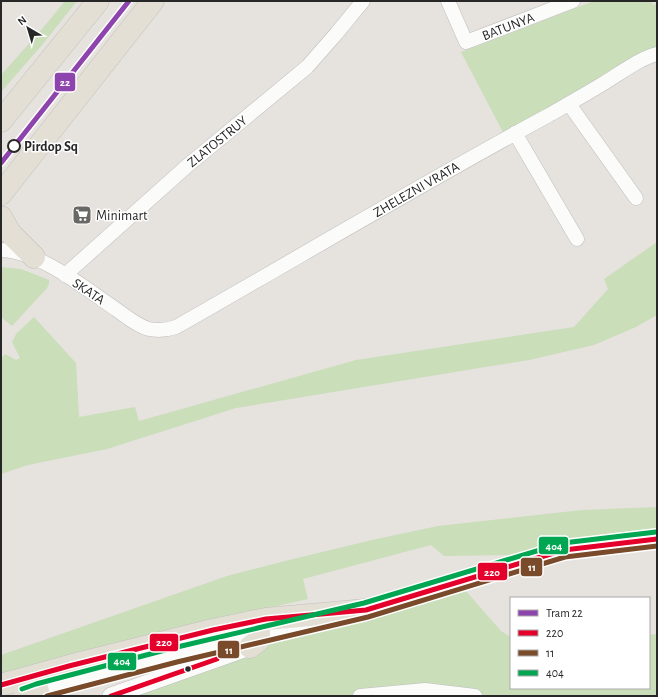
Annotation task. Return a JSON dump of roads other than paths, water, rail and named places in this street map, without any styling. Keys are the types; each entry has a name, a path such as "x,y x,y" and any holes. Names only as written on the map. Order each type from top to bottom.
{"main road":[{"path":"1,122 98,1"},
{"path":"1,194 153,1"},
{"path":"1,217 10,233 34,257"},
{"path":"1,685 68,666 212,630 254,635 266,619 366,610"}],"street":[{"name":"ZLATOSTRUY","path":"65,275 187,166 307,67 363,1"},
{"name":"BATUNYA","path":"448,1 466,42 573,1"},
{"name":"ZHELEZNI VRATA","path":"176,327 280,268 382,207 569,104 650,56 657,54"},
{"path":"569,104 636,198"},
{"path":"515,133 577,239"},
{"name":"SKATA","path":"1,250 34,257 65,275 141,326 158,330 167,330 176,327"},
{"path":"34,694 254,635 366,610 564,550 657,539"},
{"path":"111,696 254,635"},
{"path":"360,696 420,693 475,696"}],"tram line":[{"name":"22","path":"1,163 129,1"}],"place":[{"name":"Pirdop Sq","path":"14,146"},
{"name":"Minimart","path":"82,215"}]}
